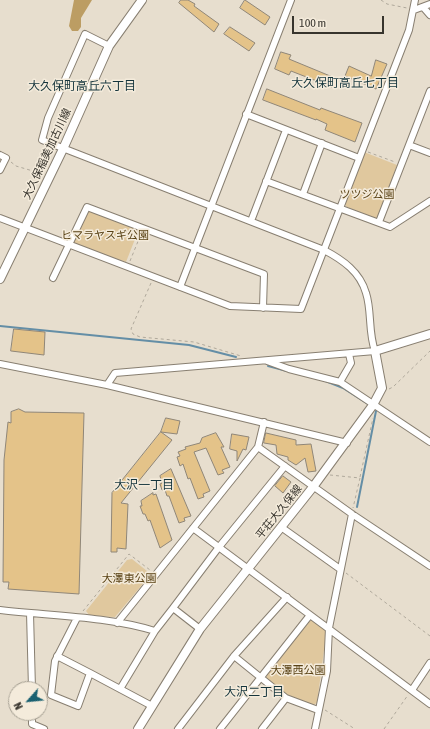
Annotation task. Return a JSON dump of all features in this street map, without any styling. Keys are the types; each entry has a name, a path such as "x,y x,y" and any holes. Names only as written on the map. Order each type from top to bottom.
{"main road":[{"name":"大久保稲美加古川線","path":"0,279 63,149 109,46 142,0"},
{"path":"381,392 382,382 375,351 430,334"},
{"name":"平荘大久保線","path":"139,729 200,629 347,443 372,408 381,392"}],"street":[{"path":"180,287 291,0"},
{"path":"0,218 230,306 301,309 409,30 415,0"},
{"path":"414,10 430,4"},
{"path":"423,7 430,15"},
{"path":"107,385 115,373 375,351 371,340 366,293 357,274 344,260 324,250 211,205 42,140 48,118 85,34 109,46"},
{"path":"379,222 409,145 427,106 430,90"},
{"path":"246,114 359,158"},
{"path":"251,221 286,130"},
{"path":"303,194 322,144"},
{"path":"409,145 430,153"},
{"path":"0,170 3,157"},
{"path":"266,181 340,207 390,227 430,201"},
{"path":"53,278 87,207 264,274 263,308"},
{"path":"340,382 351,363 349,354"},
{"path":"265,360 289,369 340,382 372,408 430,442"},
{"path":"0,364 107,385 347,443"},
{"path":"117,622 258,446 264,422"},
{"path":"258,446 313,487 430,566"},
{"path":"120,689 155,631 219,547 285,466"},
{"path":"315,729 327,671 329,628 352,514"},
{"path":"281,527 340,569"},
{"path":"193,528 430,704"},
{"path":"178,729 234,656 287,597"},
{"path":"173,608 200,629"},
{"path":"0,610 117,622 155,631"},
{"path":"30,613 32,681"},
{"path":"220,729 310,615"},
{"path":"77,618 54,661 51,695 78,706 90,673"},
{"path":"57,656 152,706"},
{"path":"234,656 286,698 319,708"},
{"path":"412,690 430,663"},
{"path":"262,729 286,698"},
{"path":"32,721 32,724 44,729"}],"path":[{"path":"381,0 387,4 414,10"},
{"path":"362,150 401,165"},
{"path":"3,157 16,166 49,176"},
{"path":"128,267 143,228"},
{"path":"154,277 131,329 133,334 140,338 194,342 242,356 244,362"},
{"path":"381,392 393,387 430,351"},
{"path":"352,514 374,414 372,408"},
{"path":"324,473 360,478"},
{"path":"77,618 129,554 155,574"},
{"path":"340,569 430,636"},
{"path":"384,729 412,690"},
{"path":"319,708 355,729"}],"green space":[{"name":"ツツジ公園","path":"364,152 397,165 378,218 347,207 344,203"},
{"name":"ヒマラヤスギ公園","path":"88,210 139,229 126,262 73,244 72,240"},
{"name":"大澤東公園","path":"132,559 147,571 147,579 115,617 90,616 86,611 127,560"},
{"name":"大澤西公園","path":"311,620 325,630 326,635 317,703 313,705 286,694 267,679 266,674"}],"shaded area":[{"path":"74,0 92,0 81,18 81,27 78,31 72,31 69,26"}],"building":[{"path":"181,0 188,0 195,4 194,6 219,24 214,32 179,3"},
{"path":"245,0 270,17 265,25 240,8"},
{"path":"230,27 255,43 249,51 224,34"},
{"path":"281,52 291,55 289,59 335,78 332,87 291,71 289,75 275,69"},
{"path":"376,60 387,64 376,89 345,76 349,66 371,76"},
{"path":"267,89 320,110 321,108 362,123 355,142 325,130 327,124 263,100"},
{"path":"14,329 45,332 44,355 11,351"},
{"path":"19,409 25,412 84,413 79,594 8,589 9,582 3,582 4,460 8,422 11,423 11,412"},
{"path":"166,418 180,421 177,434 161,432"},
{"path":"161,432 172,440 121,503 128,504 126,549 117,548 117,552 111,552 112,493"},
{"path":"216,433 224,447 221,447 230,467 222,470 224,473 218,475 206,448 194,452 210,491 203,494 204,497 198,499 190,478 188,479 183,464 180,466 177,457 180,456 178,452 186,449 185,447 200,443 202,438"},
{"path":"266,433 296,440 296,445 311,444 316,471 308,472 305,458 296,465 288,460 288,457 277,454 276,445 264,443"},
{"path":"232,434 249,437 246,450 243,449 237,461 237,451 230,449"},
{"path":"171,469 191,516 184,518 185,521 179,523 169,496 167,496 165,490 162,490 160,484 162,483 160,476"},
{"path":"283,476 291,482 283,493 275,486"},
{"path":"153,493 153,495 156,494 172,540 160,548 150,520 148,521 145,514 143,514 140,506 142,506 141,501"}],"waterway":[{"path":"0,326 189,345 236,357"},
{"path":"268,366 287,371"},
{"path":"323,380 343,388 368,404"},
{"path":"357,507 376,411"}],"district":[{"name":"大久保町高丘七丁目","path":"345,83"},
{"name":"大久保町高丘六丁目","path":"82,86"},
{"name":"大沢一丁目","path":"144,485"},
{"name":"大沢二丁目","path":"254,692"}]}
